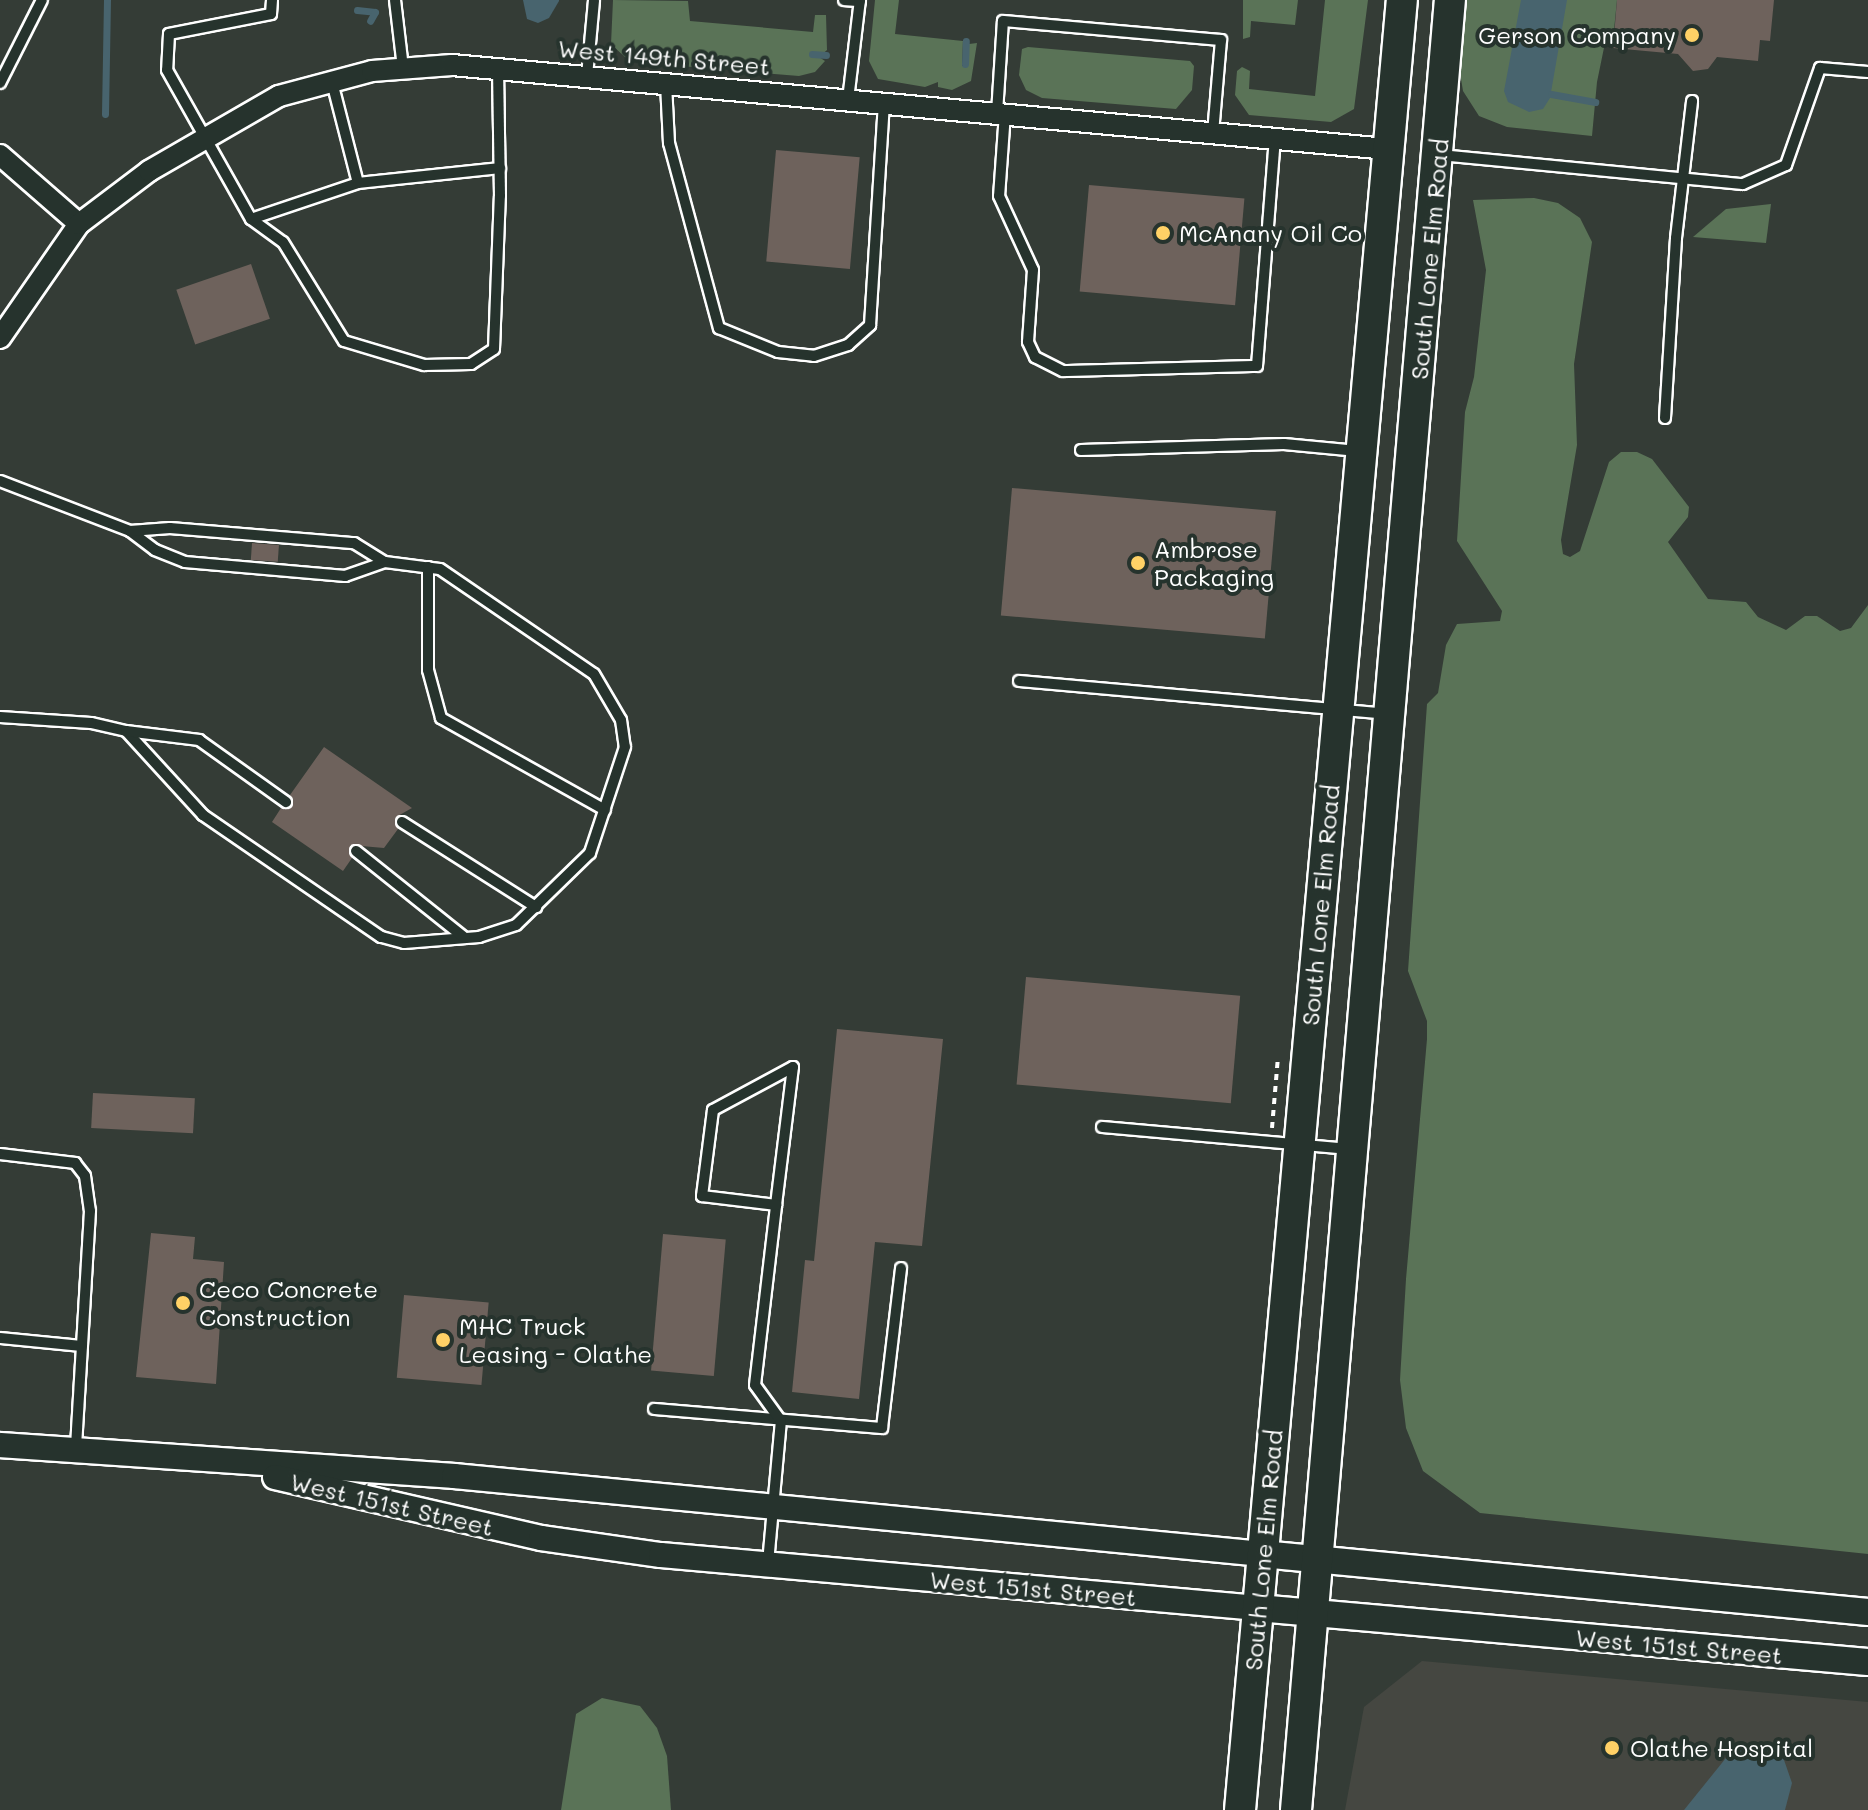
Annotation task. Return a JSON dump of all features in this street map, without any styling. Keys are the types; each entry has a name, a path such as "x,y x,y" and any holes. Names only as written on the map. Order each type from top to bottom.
{"main road":[{"name":"South Lone Elm Road","path":"1240,1810 1402,0"},
{"name":"South Lone Elm Road","path":"1296,1810 1392,715 1450,0"},
{"name":"West 151st Street","path":"1262,1554 1868,1612"},
{"name":"West 151st Street","path":"1258,1608 1868,1662"}],"street":[{"name":"West 149th Street","path":"0,338 79,224 204,135 279,96 403,68 498,68 1388,149"},
{"path":"0,155 79,224"},
{"name":"West 151st Street","path":"0,1445 206,1462 454,1476 1262,1554"},
{"name":"West 151st Street","path":"206,1462 541,1538 768,1565 1258,1608"}],"lane":[{"path":"0,83 42,0"},
{"path":"272,0 271,14 169,34 167,70 251,219 283,242 344,341 424,365 471,364 494,349 498,329 498,68"},
{"path":"395,0 403,68"},
{"path":"587,76 594,0"},
{"path":"844,0 860,1 848,100"},
{"path":"1213,133 1221,40 1003,21 999,196 1033,270 1028,342 1035,357 1063,371 1257,366 1275,139"},
{"path":"1438,155 1743,184 1763,178 1786,165 1820,68 1868,72"},
{"path":"332,82 358,183"},
{"path":"666,84 669,143 719,328 778,352 814,356 848,345 870,325 884,103"},
{"path":"1665,418 1676,238 1686,178 1692,101"},
{"path":"251,219 358,183 500,168"},
{"path":"1081,450 1284,444 1361,452"},
{"path":"0,481 130,531 155,550 185,562 345,576 385,562"},
{"path":"126,731 203,815 381,937 425,944 516,925 536,907 590,853 625,747 608,691 594,674 440,569 385,562 354,543 170,528 130,531"},
{"path":"428,567 428,670 441,718 605,810"},
{"path":"1019,681 1392,715"},
{"path":"0,717 91,723 126,731 199,740 286,802"},
{"path":"402,822 536,907"},
{"path":"356,851 465,938"},
{"path":"768,1565 781,1421 755,1385 793,1067 713,1110 702,1196 776,1205"},
{"path":"1102,1127 1353,1149"},
{"path":"0,1154 75,1163 85,1176 90,1211 75,1451"},
{"path":"654,1409 882,1428 901,1268"},
{"path":"0,1338 82,1346"}],"shaded area":[{"name":"Olathe Hospital","path":"1422,1661 1868,1702 1868,1810 1345,1810 1364,1707"}],"green space":[{"path":"613,0 688,1 690,21 813,32 815,15 826,15 827,50 819,57 825,61 815,72 799,76 736,71 726,63 713,69 629,61 611,44"},
{"path":"875,0 899,0 895,34 963,41 962,66 967,66 969,44 977,43 971,81 952,90 938,87 938,82 925,87 878,79 869,61"},
{"path":"1243,0 1298,0 1295,25 1251,21 1250,37 1243,39"},
{"path":"1325,0 1368,0 1354,109 1331,122 1249,115 1235,95 1237,71 1242,67 1250,71 1249,89 1315,96"},
{"path":"1465,0 1617,0 1614,30 1607,33 1597,82 1592,136 1507,127 1479,116 1463,91 1460,73"},
{"path":"1028,47 1190,61 1194,66 1192,90 1176,109 1042,98 1026,90 1019,75 1022,49"},
{"path":"1534,198 1558,203 1580,218 1592,242 1574,364 1577,445 1561,540 1563,554 1570,557 1580,551 1609,462 1621,452 1637,452 1652,459 1689,507 1688,517 1668,542 1708,599 1746,602 1758,617 1786,630 1805,616 1817,616 1840,631 1851,628 1868,605 1868,1554 1480,1513 1423,1471 1406,1428 1400,1380 1427,1039 1427,1021 1408,971 1427,704 1438,693 1446,645 1457,624 1500,621 1502,611 1457,541 1465,412 1474,377 1486,270 1473,200"},
{"path":"1771,204 1766,243 1693,237 1726,209"},
{"path":"602,1698 640,1706 657,1728 667,1756 671,1810 561,1810 576,1714"}],"water":[{"path":"523,0 559,1 549,18 538,23 527,19"},
{"path":"1521,0 1567,0 1550,98 1543,109 1529,112 1508,102 1504,91"},
{"path":"1753,1744 1772,1748 1784,1760 1792,1783 1785,1810 1684,1810 1734,1748"}],"building":[{"name":"Gerson Company","path":"1617,0 1774,0 1770,41 1760,40 1758,61 1717,57 1708,69 1693,71 1678,54 1613,48"},
{"path":"776,150 860,157 850,269 766,262"},
{"name":"McAnany Oil Co","path":"1089,185 1244,199 1235,305 1080,292"},
{"path":"251,264 270,319 195,345 176,290"},
{"name":"Ambrose Packaging","path":"1012,488 1276,511 1265,639 1001,616"},
{"path":"252,543 279,545 278,562 251,560"},
{"path":"324,747 412,808 396,817 398,829 384,848 350,845 352,858 343,871 272,822 281,808 293,806 290,795"},
{"path":"1026,977 1240,996 1231,1103 1017,1085"},
{"path":"837,1029 943,1039 922,1246 875,1242 859,1399 792,1392 805,1260 814,1261"},
{"path":"93,1093 195,1098 193,1133 91,1128"},
{"name":"Ceco Concrete Construction","path":"151,1233 195,1237 193,1259 224,1262 216,1384 136,1377"},
{"path":"663,1234 726,1239 714,1376 651,1370"},
{"name":"MHC Truck Leasing - Olathe","path":"404,1295 489,1302 481,1385 397,1378"}],"waterway":[{"path":"105,114 107,0"},
{"path":"357,10 375,12 370,21"},
{"path":"965,64 966,41"},
{"path":"812,54 826,55"},
{"path":"1551,94 1595,102"}],"place":[{"name":"Gerson Company","path":"1692,35"},
{"name":"McAnany Oil Co","path":"1163,233"},
{"name":"Ambrose Packaging","path":"1138,563"},
{"name":"Ceco Concrete Construction","path":"183,1303"},
{"name":"MHC Truck Leasing - Olathe","path":"443,1340"},
{"name":"Olathe Hospital","path":"1612,1748"}]}
